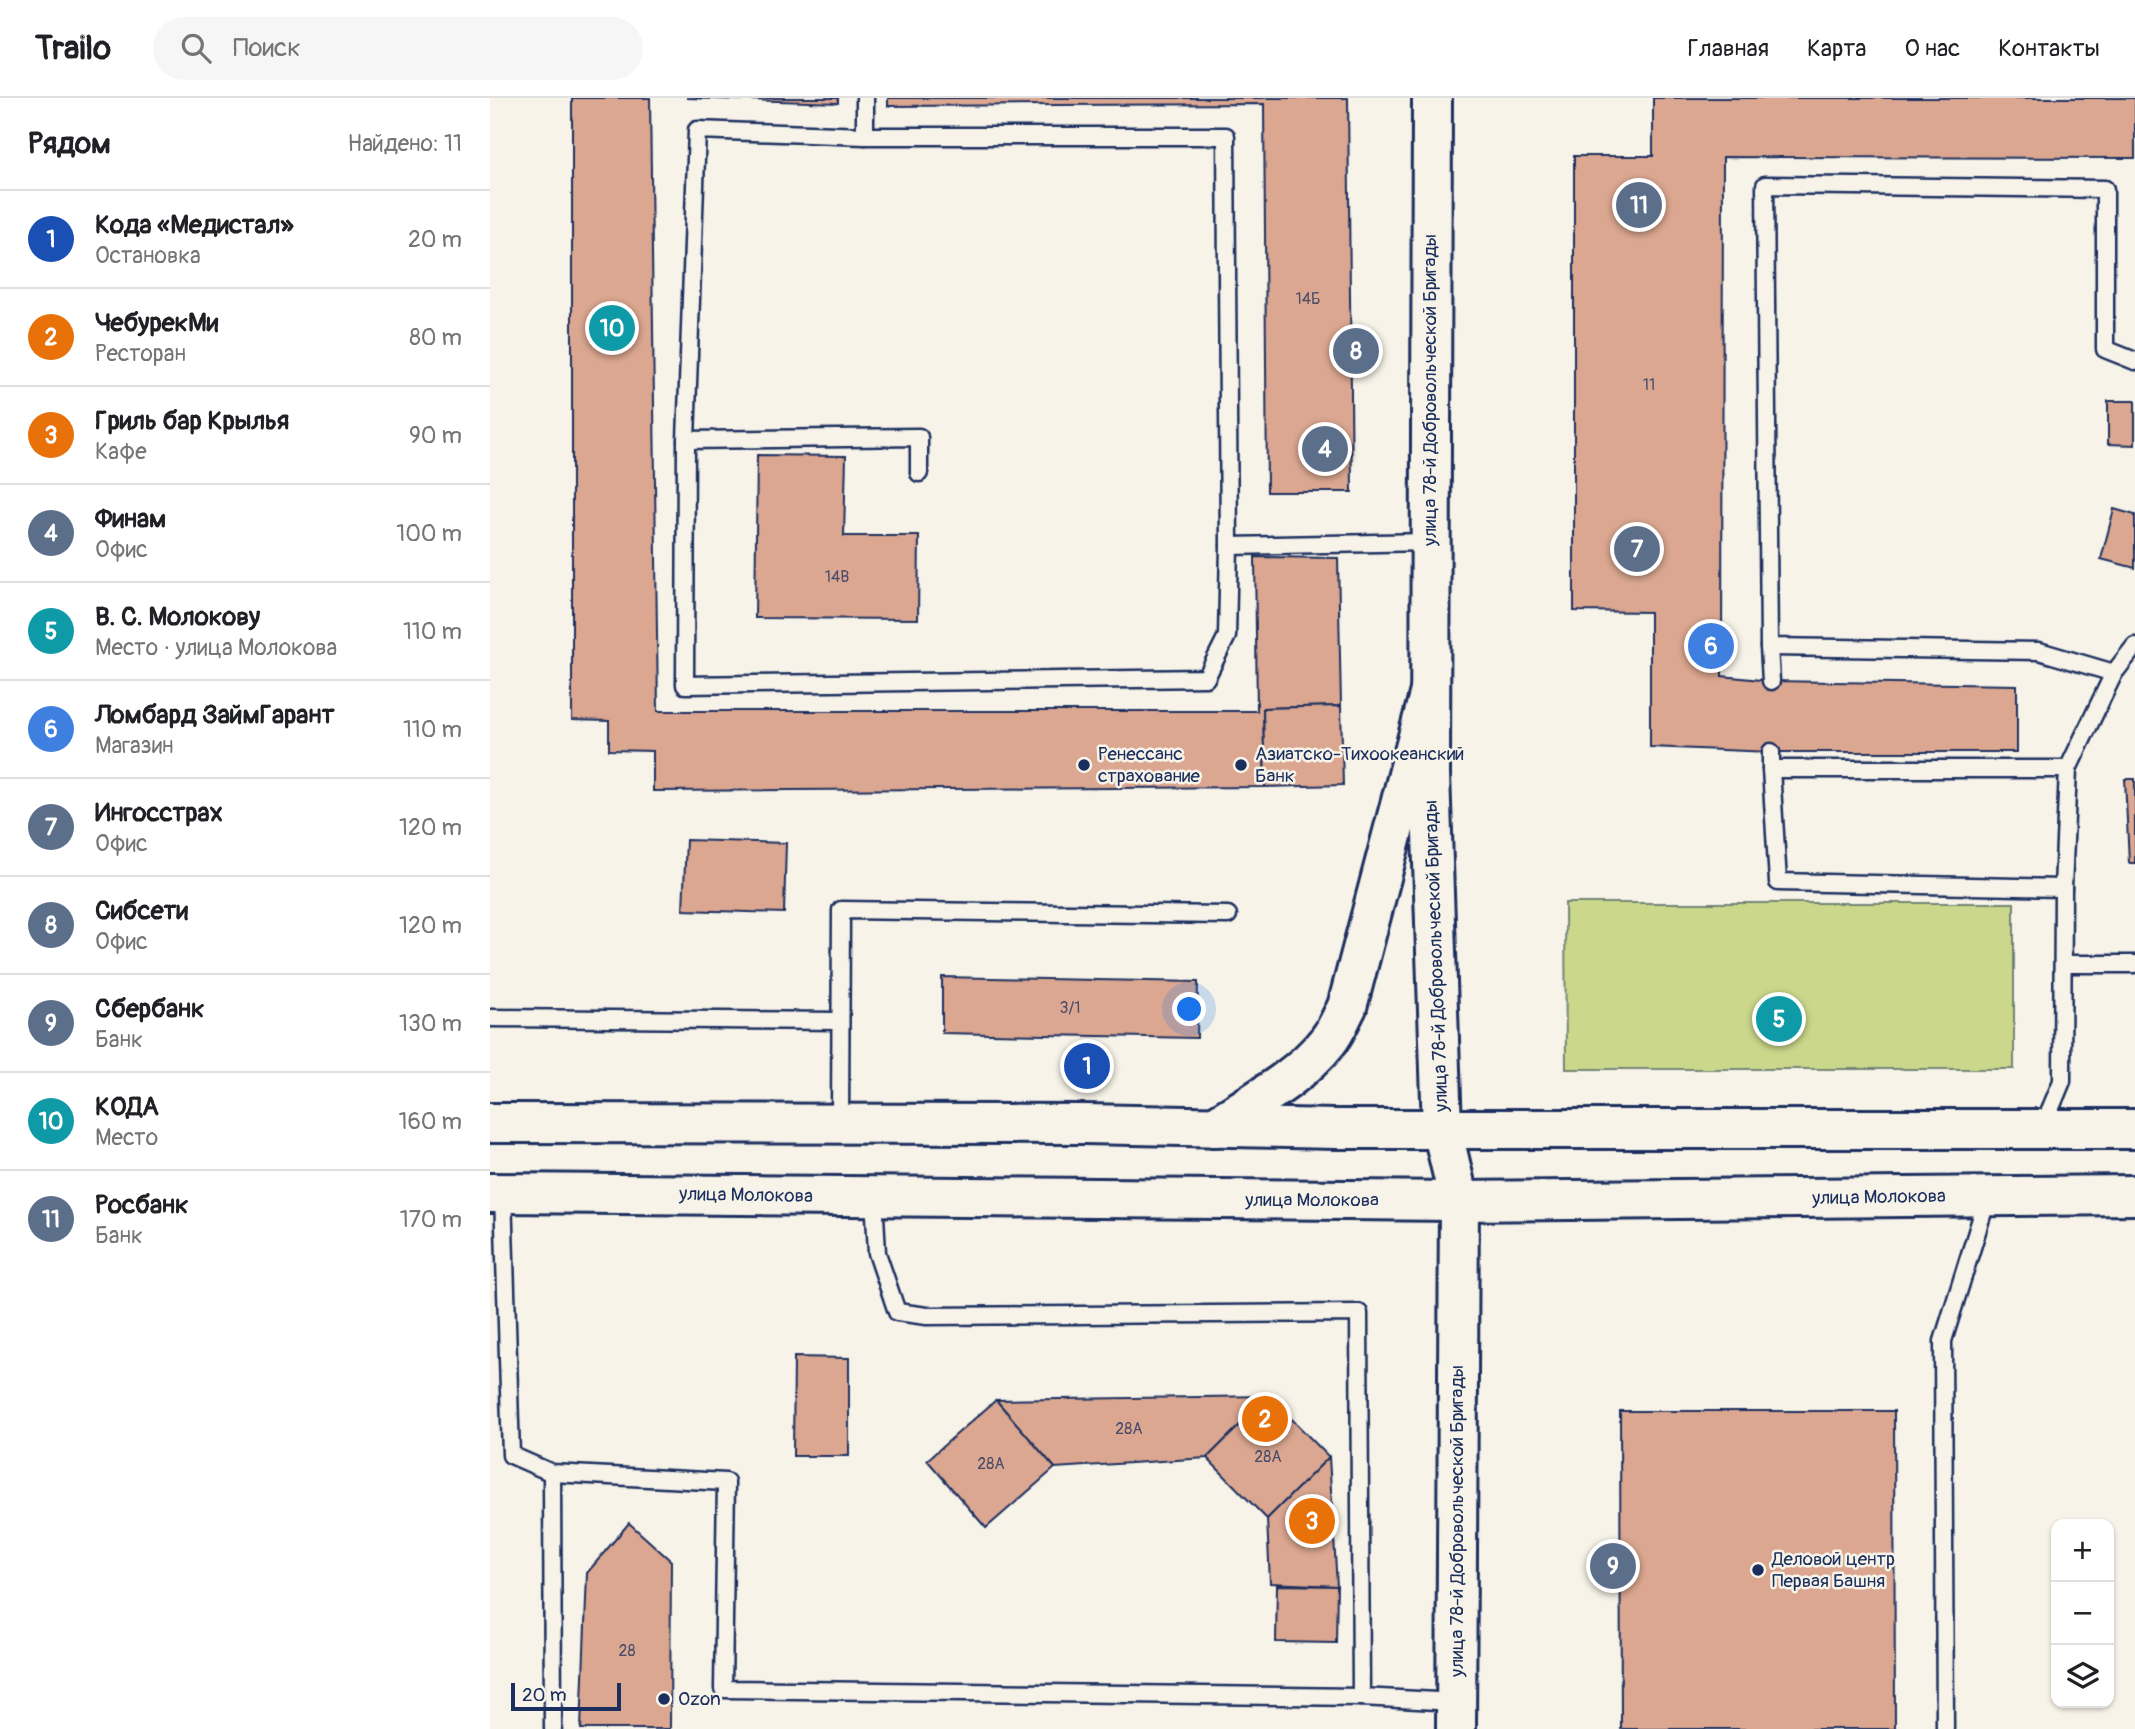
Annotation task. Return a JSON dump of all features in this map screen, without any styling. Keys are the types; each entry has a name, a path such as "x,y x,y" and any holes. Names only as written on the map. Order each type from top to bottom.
{"main road":[{"name":"улица 78-й Добровольческой Бригады","path":"1433,98 1430,774 1442,1129 1459,1201 1456,1715"},
{"path":"1214,1127 1266,1094 1300,1068 1328,1041 1347,1007 1430,691"},
{"path":"490,1123 1084,1124 1442,1129 2135,1129"},
{"name":"улица Молокова","path":"497,1193 1459,1201 2135,1195"}],"lane":[{"path":"865,98 865,136"},
{"path":"697,130 865,136 1226,136 1229,546 1227,636 1206,678 684,685 686,440 697,130"},
{"path":"1771,681 1765,185 2105,189 2105,349 2135,361"},
{"path":"686,440 919,437 919,473"},
{"path":"1229,546 1429,542"},
{"path":"2042,1130 2062,1082 2063,888 2068,769 2115,673 2135,646"},
{"path":"1769,647 2039,651 2115,673"},
{"path":"1771,752 1777,883 2063,888"},
{"path":"1771,769 2068,769"},
{"path":"840,1124 841,910 1228,915"},
{"path":"2063,964 2135,964"},
{"path":"490,1018 839,1021"},
{"path":"497,1193 511,1455 552,1473 726,1482 723,1689 1361,1697 1456,1715"},
{"path":"874,1196 877,1253 897,1312 927,1316 1359,1314 1361,1697"},
{"path":"1945,1729 1943,1341 1988,1196"},
{"path":"552,1473 553,1729"}],"green space":[{"path":"1565,903 2014,903 2014,1069 1566,1069"}],"building":[{"path":"572,98 650,98 658,711 1257,711 1255,557 1338,558 1341,706 1263,708 1265,787 653,791 653,751 609,750 609,721 572,720"},
{"path":"686,98 838,98 838,103"},
{"path":"888,98 1348,98 1352,492 1267,492 1264,104 888,106"},
{"path":"1653,98 2135,98 2135,158 1723,157 1722,676 1771,681 2017,685 2017,752 1771,752 1650,747 1650,612 1574,611 1574,156 1653,156"},
{"path":"2108,401 2135,401 2135,445 2108,444"},
{"path":"757,455 846,456 844,536 919,536 918,619 755,618"},
{"path":"2114,509 2135,515 2135,568 2101,559"},
{"path":"1341,706 1343,785 1265,787 1263,708"},
{"path":"2125,779 2135,779 2135,863 2129,863"},
{"path":"686,840 786,843 784,913 683,910"},
{"path":"942,977 1198,982 1197,1038 942,1033"},
{"path":"794,1357 849,1358 849,1456 793,1456"},
{"path":"1269,1396 1207,1458 1055,1468 996,1400"},
{"path":"1269,1396 1329,1457 1267,1519 1207,1458"},
{"path":"996,1400 1055,1468 986,1528 927,1460"},
{"name":"Деловой центр Первая Башня","path":"1620,1411 1894,1411 1895,1729 1621,1729"},
{"path":"1329,1457 1337,1586 1270,1583 1267,1519"},
{"path":"629,1523 671,1561 670,1729 581,1729 587,1573"},
{"path":"1277,1585 1337,1586 1336,1643 1276,1642"}],"place":[{"name":"Росбанк","path":"1639,205"},
{"name":"КОДА","path":"612,328"},
{"name":"Сибсети","path":"1356,351"},
{"name":"Финам","path":"1325,449"},
{"name":"Ингосстрах","path":"1637,549"},
{"name":"Ломбард ЗаймГарант","path":"1711,646"},
{"name":"Ренессанс страхование","path":"1084,765"},
{"name":"Азиатско-Тихоокеанский Банк","path":"1241,765"},
{"name":"В. С. Молокову","path":"1779,1019"},
{"name":"Кода «Медистал»","path":"1087,1066"},
{"name":"ЧебурекМи","path":"1265,1419"},
{"name":"Гриль бар Крылья","path":"1312,1521"},
{"name":"Сбербанк","path":"1613,1566"},
{"name":"Деловой центр Первая Башня","path":"1758,1570"},
{"name":"Ozon","path":"664,1699"}]}
